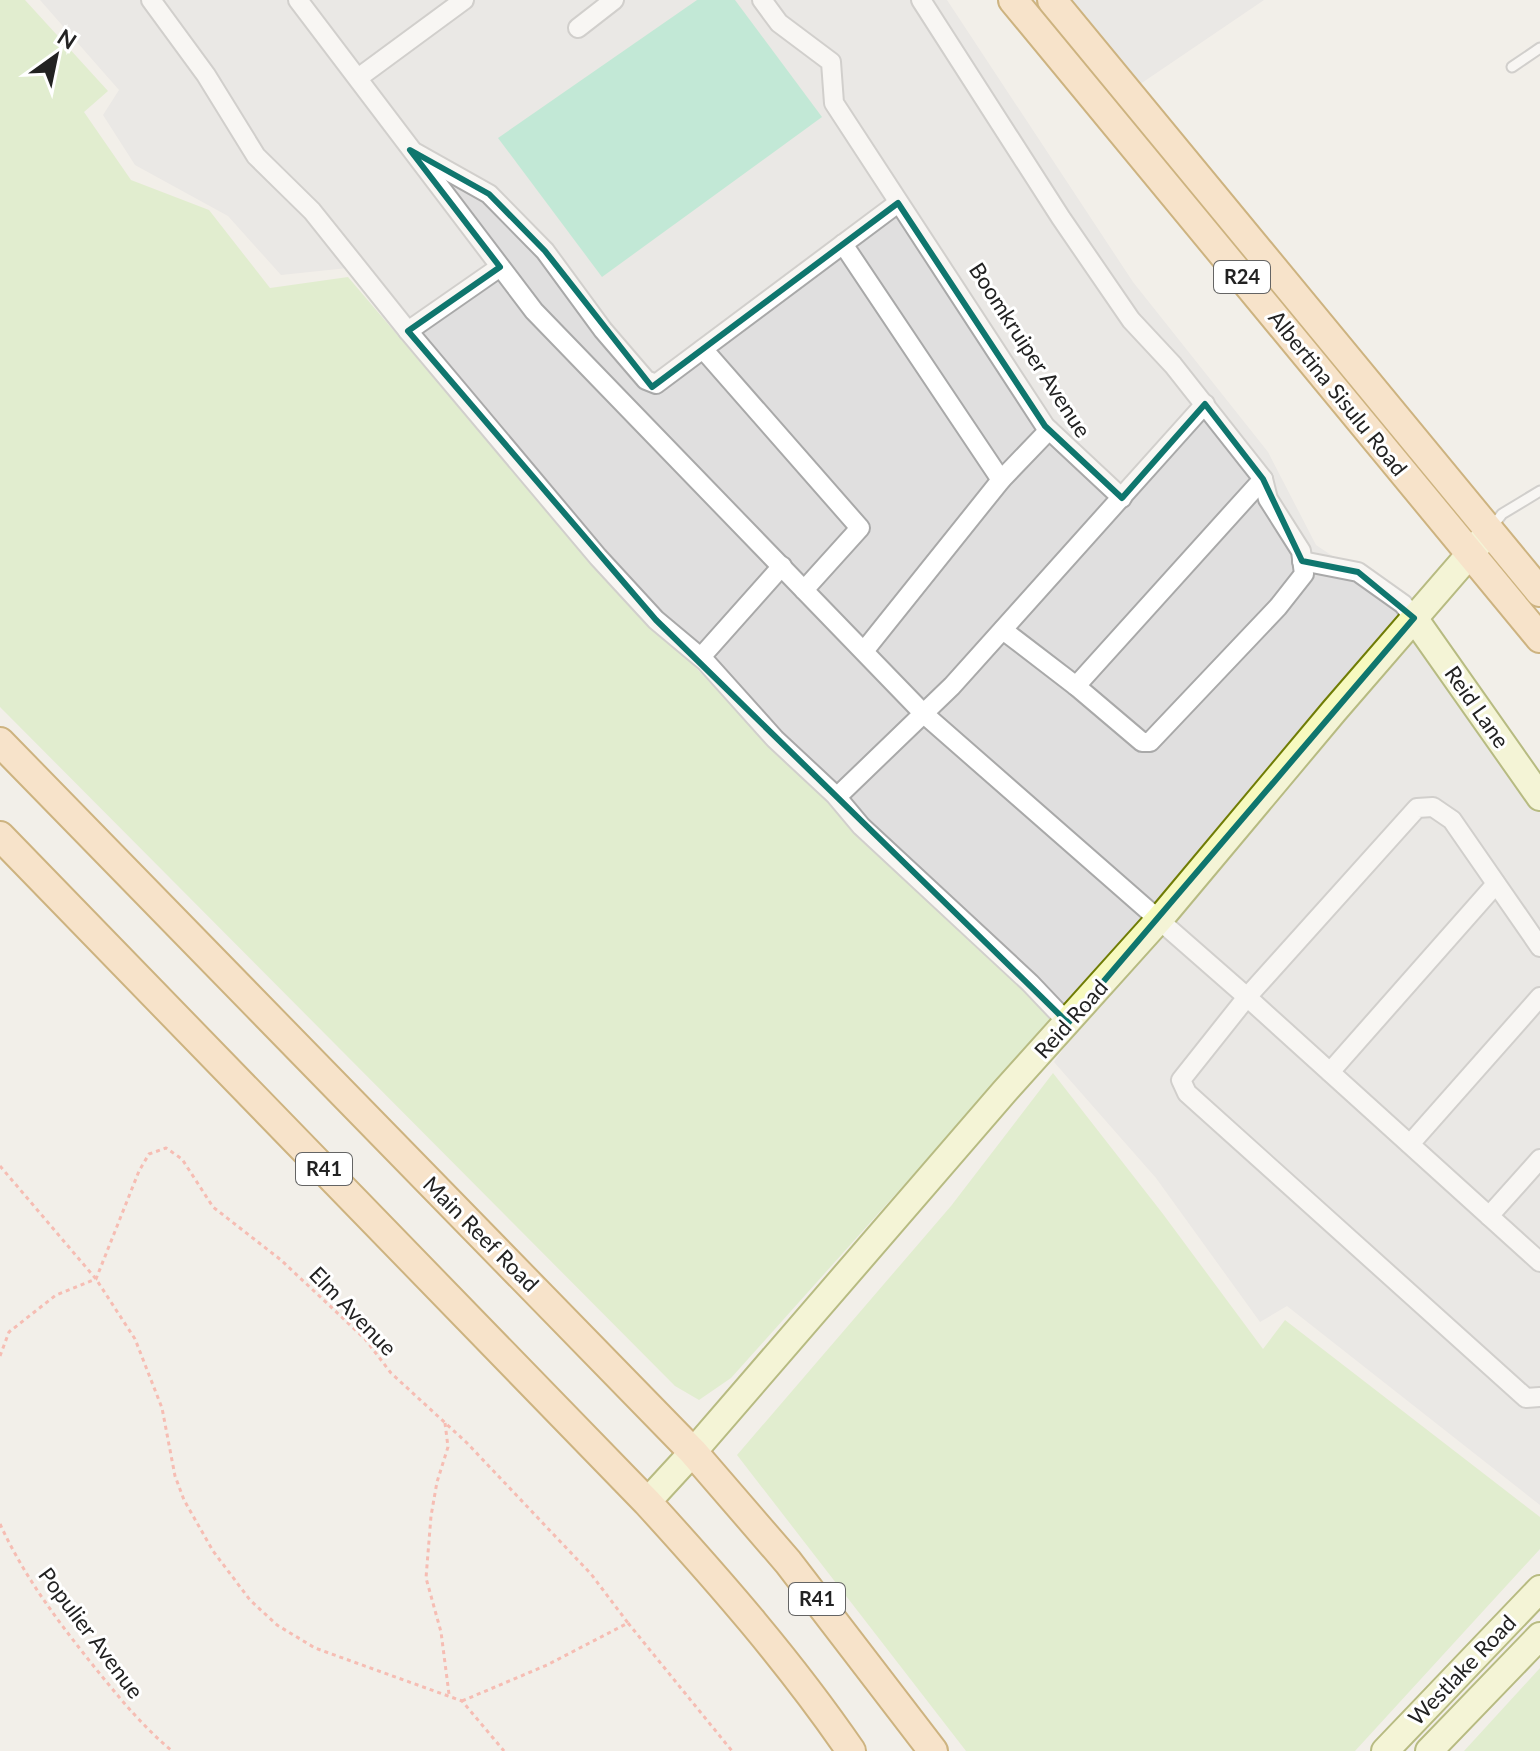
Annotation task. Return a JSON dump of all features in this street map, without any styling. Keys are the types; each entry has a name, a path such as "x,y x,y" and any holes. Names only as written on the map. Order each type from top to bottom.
{"main road":[{"name":"Albertina Sisulu Road","path":"1052,0 1540,592"},
{"name":"Albertina Sisulu Road","path":"1015,1 1540,638"},
{"name":"Main Reef Road","path":"0,742 693,1452 797,1573 933,1751"},
{"name":"R41","path":"0,836 647,1502 737,1600 851,1751"}],"street":[{"path":"151,0 206,75 256,156 312,211 408,331 598,557 656,620 701,657 775,739 835,795 861,826 1030,983 1068,1023"},
{"path":"298,0 534,311 924,714 1247,997 1540,1262"},
{"path":"358,78 464,0"},
{"path":"578,28 614,0"},
{"path":"762,0 779,23 831,62 834,103 1049,430 1122,498"},
{"path":"921,0 1061,218 1131,320 1173,365 1263,479 1268,499 1301,551 1304,574 1278,607 1150,742 1142,742 1003,630"},
{"path":"410,150 489,194 545,251 603,330 646,380 656,384 898,203"},
{"path":"843,244 1001,480"},
{"path":"408,331 500,267"},
{"path":"703,349 860,528 804,590"},
{"path":"841,793 924,714 1003,630 1205,404"},
{"path":"864,651 1001,480 1049,430"},
{"path":"1076,686 1263,479"},
{"name":"Reid Road","path":"647,1502 1004,1092 1158,921 1490,531"},
{"path":"1302,561 1358,572 1403,604 1414,618"},
{"path":"701,657 782,566"},
{"name":"Reid Lane","path":"1414,618 1540,797"},
{"path":"1540,947 1452,820 1433,807 1417,808 1247,997 1181,1080 1187,1093 1526,1398 1540,1397"},
{"path":"1330,1072 1496,884"},
{"path":"1410,1144 1540,997"},
{"path":"1489,1216 1540,1159"},
{"name":"Westlake Road","path":"1385,1751 1540,1589"},
{"name":"Westlake Road","path":"1429,1751 1540,1636"}],"lane":[{"path":"1512,67 1540,48"},
{"path":"1490,531 1502,514 1540,491"}],"path":[{"name":"Elm Avenue","path":"96,1279 139,1171 149,1154 166,1148 175,1152 213,1207 281,1260 365,1339 391,1373 445,1423 591,1574 732,1751"},
{"path":"0,1166 96,1279 135,1339 162,1408 175,1476 184,1500 213,1551 250,1600 277,1625 315,1648 462,1701 504,1751"},
{"path":"0,1356 9,1332 56,1295 96,1279"},
{"path":"0,1329 9,1332"},
{"path":"445,1423 448,1447 437,1482 426,1569 431,1602 441,1632 449,1696"},
{"name":"Populier Avenue","path":"0,1524 16,1559 49,1610 141,1723 172,1751"},
{"path":"462,1701 547,1665 628,1623"}],"highlighted area":[{"path":"410,150 489,194 545,251 652,387 898,203 1045,426 1122,498 1205,404 1263,479 1302,561 1358,572 1414,618 1068,1023 656,620 408,331 500,267"}],"shaded area":[{"path":"40,0 947,0 1133,282 1268,452 1316,545 1430,621 1540,776 1540,1505 1287,1306 1260,1322 1156,1178 1054,1062 1076,1031 714,679 357,267 281,275 228,216 135,165 103,115 119,90"},
{"path":"1006,0 1264,0 1096,114"}],"green space":[{"path":"0,0 25,0 108,91 84,112 131,180 209,210 270,288 348,277 563,529 787,763 904,877 1057,1014 731,1378 699,1400 675,1386 0,707"},
{"path":"697,0 735,0 822,117 602,277 498,138"},
{"path":"1053,1073 1263,1349 1285,1320 1540,1517 1540,1549 1355,1751 966,1751 737,1455 951,1206"},
{"path":"1540,1668 1540,1751 1464,1751"}]}
